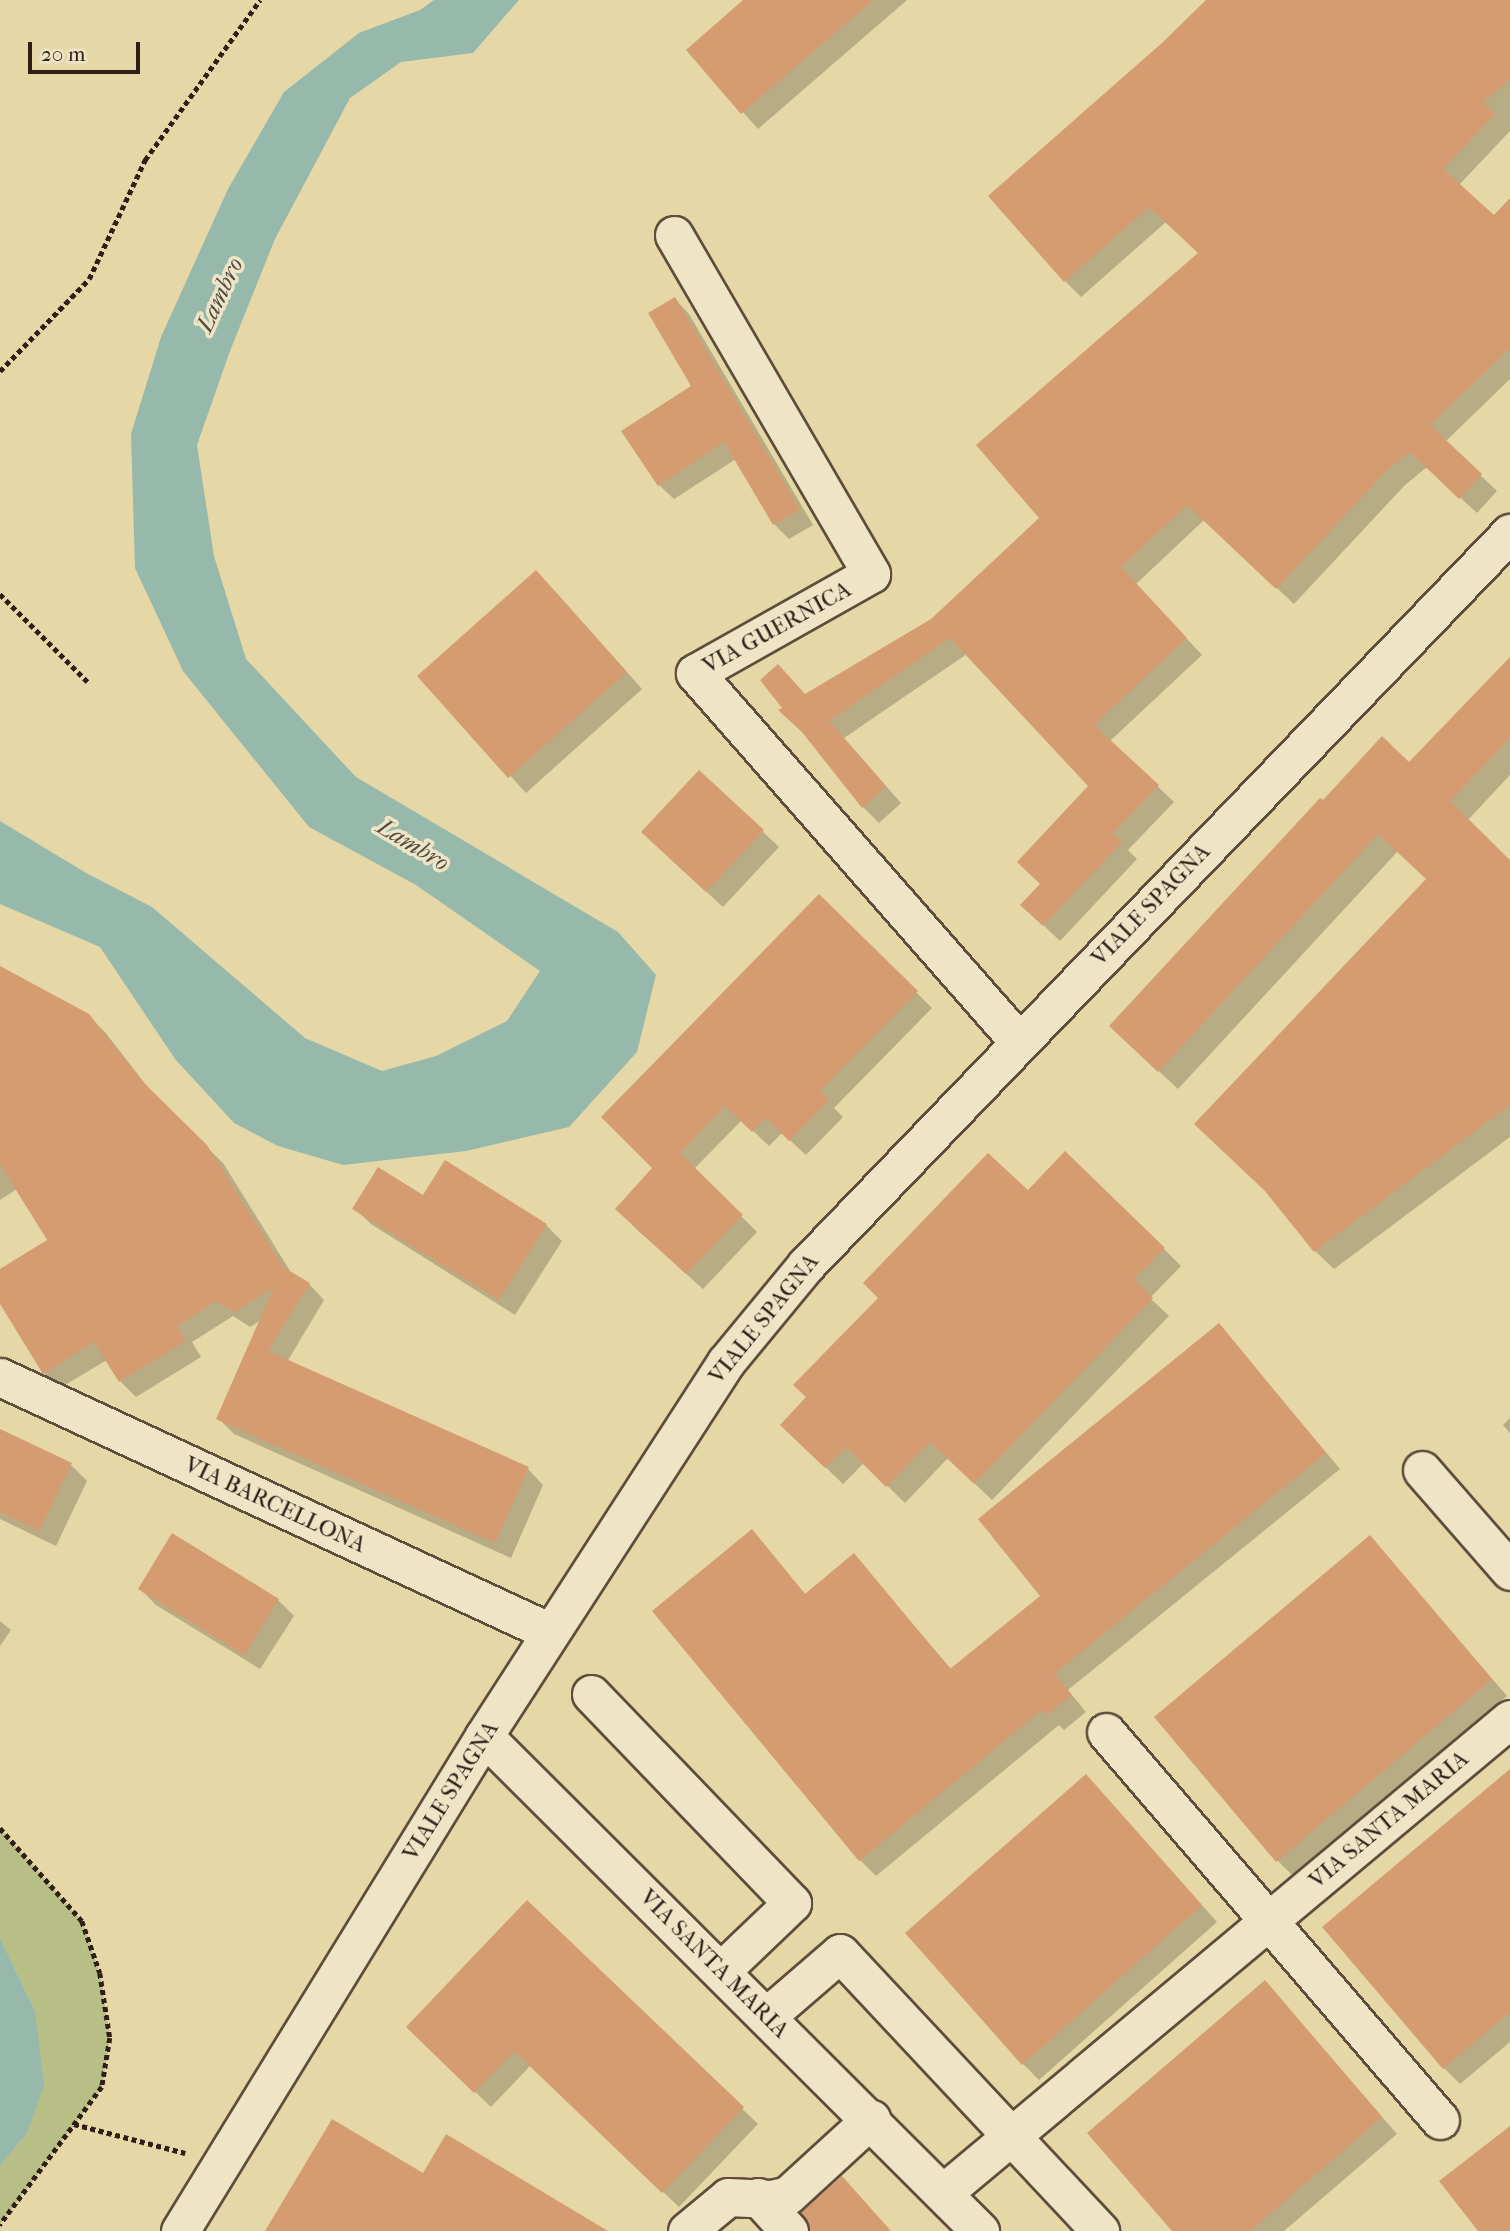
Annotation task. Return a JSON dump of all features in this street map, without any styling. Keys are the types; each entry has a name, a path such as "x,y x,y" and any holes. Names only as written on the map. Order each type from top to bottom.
{"street":[{"name":"VIA GUERNICA","path":"674,235 871,574 695,673 1019,1042"},
{"name":"VIALE SPAGNA","path":"180,2231 484,1735 726,1362 806,1265 1510,533"},
{"name":"VIA BARCELLONA","path":"0,1377 550,1632"},
{"path":"1422,1470 1510,1572"},
{"path":"591,1694 792,1903 722,1970"},
{"name":"VIA SANTA MARIA","path":"943,2193 1510,1719"},
{"path":"1106,1732 1440,2120"},
{"name":"VIA SANTA MARIA","path":"484,1735 722,1970 980,2231"},
{"path":"767,2016 840,1953 1100,2231"},
{"path":"687,2231 728,2197 771,2199 788,2195 871,2119"},
{"path":"758,2197 789,2231"}],"path":[{"path":"0,371 89,279 145,160 260,0"},
{"path":"0,594 90,684"},
{"path":"0,1828 82,1921 100,1973 110,2038 102,2087 0,2225"},
{"path":"74,2124 222,2163"}],"green space":[{"path":"0,1828 82,1921 100,1973 110,2038 102,2087 0,2225 0,2166 27,2133 35,2011 0,1938"}],"water":[{"name":"Lambro","path":"434,0 519,0 473,53 401,62 350,98 275,239 230,351 197,445 214,556 246,659 356,777 618,932 656,975 637,1052 569,1127 466,1151 343,1165 278,1146 234,1123 175,1059 100,947 0,904 0,821 88,874 152,907 305,1038 382,1071 436,1056 507,1021 540,971 416,885 309,827 183,671 135,568 131,434 161,337 228,189 284,92 359,33 420,10"},
{"path":"0,1938 35,2011 44,2085 27,2133 0,2166"}],"building":[{"path":"743,0 873,0 741,114 686,50"},
{"path":"1206,0 1510,0 1510,79 1483,103 1495,114 1443,169 1494,215 1510,198 1510,348 1430,425 1482,474 1459,499 1410,452 1389,468 1276,589 1187,505 1121,567 1187,638 1094,725 1159,785 1113,833 1122,842 1043,926 1020,905 1040,884 1017,862 1088,786 950,638 829,721 886,786 862,808 802,732 778,710 782,708 760,680 778,664 805,694 931,619 1039,518 976,445 1198,253 1149,207 1064,282 988,196 1163,42"},
{"path":"675,297 800,510 773,525 724,442 658,486 621,431 691,386 648,313"},
{"path":"536,570 627,672 508,778 417,676"},
{"path":"1510,657 1510,738 1450,801 1510,860 1510,1105 1314,1252 1265,1191 1194,1124 1426,879 1378,834 1158,1072 1109,1026 1320,798 1323,800 1382,736 1409,762"},
{"path":"699,770 764,830 706,892 641,832"},
{"path":"819,894 918,991 820,1091 829,1100 789,1141 766,1118 752,1132 725,1106 680,1153 743,1215 686,1274 615,1209 652,1168 601,1117"},
{"path":"0,966 89,1014 143,1082 207,1145 283,1267 310,1283 268,1351 529,1467 495,1543 216,1419 274,1287 234,1312 216,1301 177,1326 186,1341 119,1382 94,1342 43,1374 0,1304 0,1269 47,1240 0,1164"},
{"path":"1065,1151 1165,1248 1134,1279 1153,1298 974,1484 930,1442 886,1487 846,1447 825,1468 780,1425 806,1397 793,1385 878,1298 863,1283 988,1153 1028,1190"},
{"path":"445,1160 547,1224 499,1300 352,1209 378,1167 423,1195"},
{"path":"1219,1323 1326,1453 1054,1674 1072,1695 1047,1715 1042,1710 859,1861 652,1611 752,1529 805,1594 854,1553 950,1669 1040,1596 978,1519"},
{"path":"0,1429 72,1463 39,1531 0,1512"},
{"path":"172,1533 279,1599 244,1655 138,1589"},
{"path":"1370,1535 1492,1679 1276,1862 1154,1717"},
{"path":"1510,1769 1510,2012 1443,2069 1322,1927"},
{"path":"1086,1774 1202,1905 1022,2065 905,1933"},
{"path":"527,1900 744,2107 662,2193 514,2051 474,2093 406,2027"},
{"path":"1265,1980 1382,2117 1250,2231 1172,2231 1087,2133"},
{"path":"332,2119 423,2173 446,2134 608,2231 265,2231"},
{"path":"1510,2126 1510,2231 1478,2231 1439,2181"},
{"path":"842,2176 891,2231 809,2231 801,2213"}]}
